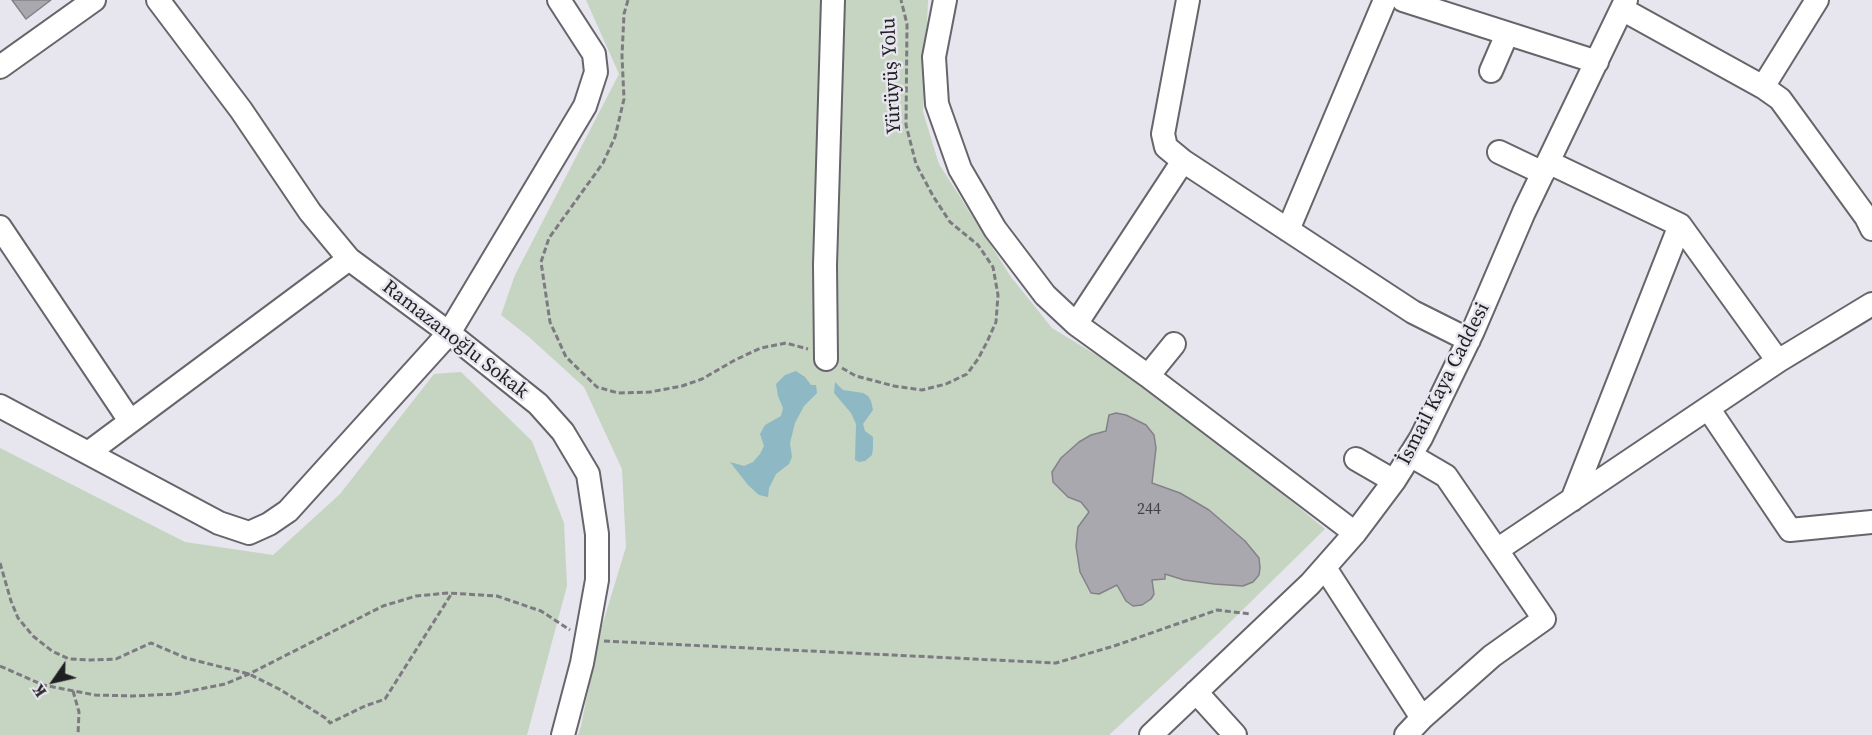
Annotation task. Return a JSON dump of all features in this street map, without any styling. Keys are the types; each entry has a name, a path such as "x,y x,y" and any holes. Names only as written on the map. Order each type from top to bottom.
{"street":[{"path":"0,67 94,0"},
{"name":"Ramazanoğlu Sokak","path":"158,0 241,110 310,212 349,259 449,333 538,404 563,432 588,474 597,534 597,580 582,663 563,735"},
{"path":"0,406 219,523 249,533 288,512 449,333 585,105 596,72 594,54 559,0"},
{"path":"825,359 825,265 833,0"},
{"path":"945,0 934,57 937,104 960,169 995,229 1045,295 1076,324 1355,533"},
{"path":"1188,0 1163,134 1166,147 1183,161 1413,312 1469,340"},
{"path":"1288,230 1385,0"},
{"path":"1403,0 1597,63"},
{"path":"1763,87 1817,0"},
{"path":"1624,5 1780,99 1864,198 1866,217 1872,229"},
{"name":"İsmail Kaya Caddesi","path":"1151,735 1325,568 1394,481 1410,455 1469,340 1524,212 1624,5"},
{"path":"1491,70 1507,34"},
{"path":"1499,152 1545,168 1680,225 1778,361"},
{"path":"1076,324 1183,161"},
{"path":"1572,500 1680,225"},
{"path":"0,227 130,421"},
{"path":"88,453 349,259"},
{"path":"1497,550 1778,361 1872,304"},
{"path":"1148,376 1174,344"},
{"path":"1708,408 1790,530 1872,522"},
{"path":"1406,735 1492,656 1544,619 1446,476 1410,455"},
{"path":"1356,459 1394,481"},
{"path":"1325,568 1422,718"},
{"path":"1196,692 1235,735"}],"path":[{"name":"Yürüyüş Yolu","path":"628,0 624,14 622,56 624,99 615,137 603,164 549,238 541,262 550,322 566,357 597,387 618,393 650,392 682,386 702,379 761,348 786,343 809,349 856,376 894,386 922,390 946,384 967,374 978,359 996,322 998,295 993,267 978,245 951,222 933,196 916,164 906,125 907,24 901,0"},
{"path":"0,563 18,618 33,636 52,651 69,659 116,659 151,644 186,658 249,675 281,690 330,723 385,699 452,593"},
{"path":"0,666 43,685 95,695 175,694 225,684 249,675 383,606 416,596 452,593 496,596 530,607 541,611 586,640 1056,663 1114,646 1217,610 1276,617"},
{"path":"73,691 79,712 78,735"}],"green space":[{"path":"586,0 928,0 923,112 939,164 1011,277 1052,328 1131,376 1187,415 1325,529 1219,633 1109,735 578,735 599,636 626,547 622,469 584,387 501,315 515,275 619,74"},
{"path":"461,372 532,441 564,523 567,586 527,735 0,735 0,448 185,542 273,555 340,494 434,374"}],"water":[{"path":"796,371 811,385 816,385 817,393 804,406 795,423 790,443 792,457 789,464 776,474 769,488 768,497 759,495 730,462 744,466 753,462 760,454 764,446 760,434 765,425 781,416 783,408 776,384 785,375"},
{"path":"835,382 843,390 863,393 871,401 873,410 863,424 865,431 873,437 873,448 872,455 865,461 855,460 856,424 851,413 834,393"}],"building":[{"path":"12,0 51,0 26,19"},
{"path":"1116,413 1126,415 1146,425 1154,435 1156,448 1152,483 1180,493 1209,510 1245,541 1259,558 1259,575 1253,582 1243,586 1214,584 1184,580 1165,574 1165,579 1152,580 1154,594 1151,599 1142,605 1133,606 1126,601 1117,585 1099,594 1091,593 1080,572 1076,546 1078,527 1089,512 1081,502 1068,497 1053,482 1052,472 1061,458 1079,442 1091,435 1106,431 1109,415"}]}
